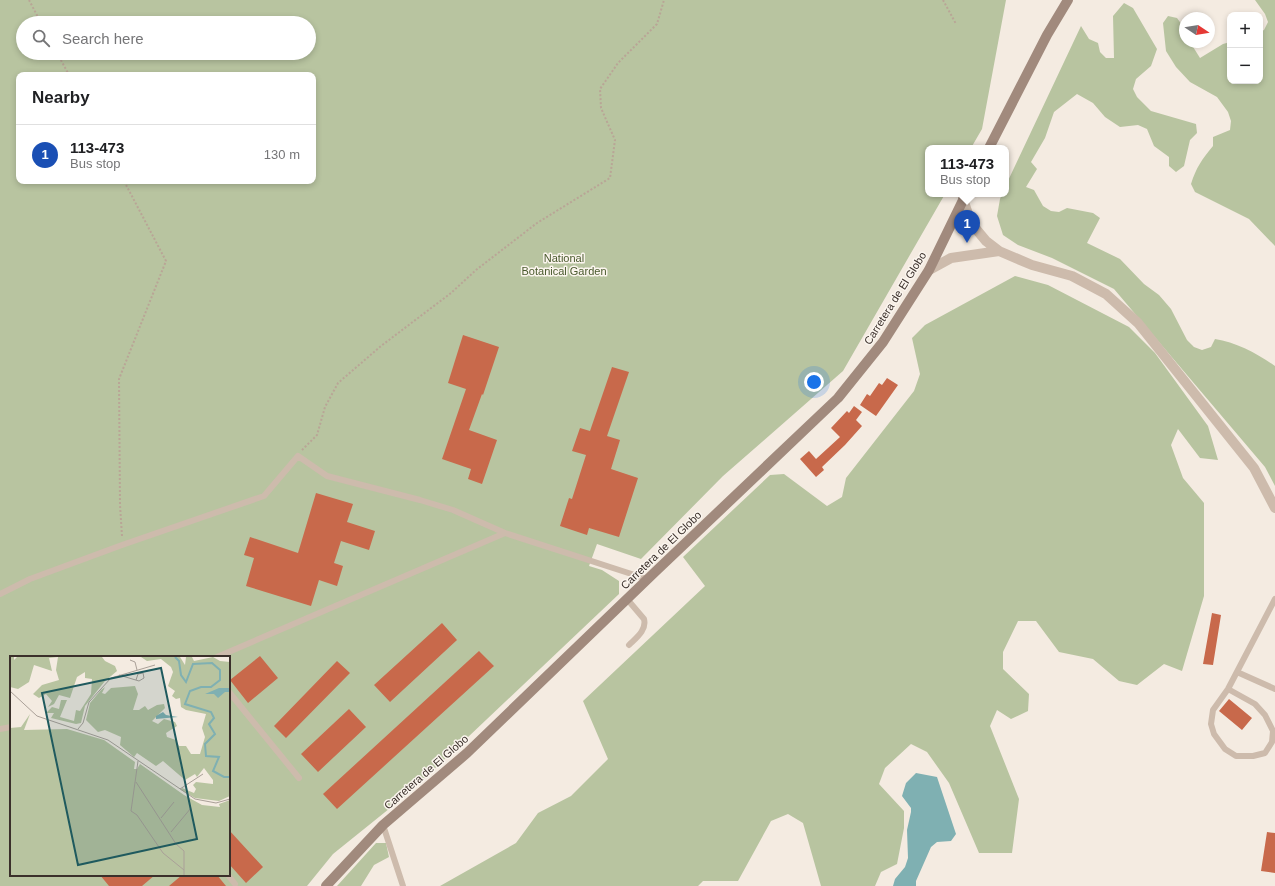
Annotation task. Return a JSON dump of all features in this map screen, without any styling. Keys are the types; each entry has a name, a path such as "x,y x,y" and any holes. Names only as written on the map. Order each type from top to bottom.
{"main road":[{"path":"991,145 1047,35 1068,0"},
{"name":"Carretera de El Globo","path":"326,886 384,825 467,753 647,579 838,398 883,342 929,270 965,197"}],"street":[{"path":"965,197 971,223 986,241 999,251 1032,265 1072,276 1106,294 1138,322 1254,468 1275,508"},
{"path":"929,270 951,258 999,251"}],"lane":[{"path":"0,594 30,580 122,545 264,496 298,456 327,476 453,510 505,534 647,579"},
{"path":"219,656 505,534"},
{"path":"627,599 644,619 645,623 641,633 629,645"},
{"path":"1228,689 1247,698 1265,715 1273,731 1272,742 1265,753 1253,756 1236,756 1225,749 1214,734 1211,724 1213,710 1228,689 1275,599"},
{"path":"1237,672 1275,689"},
{"path":"230,693 300,778"},
{"path":"0,729 10,727"},
{"path":"384,825 403,886"},
{"path":"229,876 235,884"}],"path":[{"path":"29,0 37,16"},
{"path":"298,456 317,434 325,407 338,383 381,346 451,293 476,270 537,223 610,178 615,140 601,108 600,89 618,63 657,24 664,0"},
{"path":"943,0 956,24"},
{"path":"61,60 67,72"},
{"path":"122,545 120,505 119,379 166,261 126,184"}],"green space":[{"name":"National Botanical Garden","path":"0,0 1006,0 982,129 973,145 925,145 925,197 943,197 843,371 723,476 641,559 597,544 589,566 602,570 619,581 619,594 410,792 333,854 307,886 0,886"},
{"path":"1255,0 1275,0 1275,246 1249,219 1195,192 1191,184 1200,164 1213,146 1213,137 1230,130 1231,121 1228,112 1217,97 1190,82 1176,67 1166,51 1163,23 1168,16 1177,18 1179,21 1179,48 1194,48 1200,58 1227,43 1227,84 1263,84 1263,30 1268,22 1265,14"},
{"path":"1124,3 1133,8 1157,49 1151,66 1136,79 1133,89 1137,97 1151,111 1196,124 1197,133 1190,140 1184,166 1176,172 1169,166 1169,157 1154,146 1147,129 1138,125 1120,127 1105,117 1093,103 1077,94 1054,112 1045,138 1031,162 1037,169 1026,187 1034,190 1043,206 1051,211 1059,212 1067,208 1093,213 1100,218 1087,243 1120,259 1144,284 1159,295 1171,309 1187,340 1194,347 1202,350 1211,347 1215,339 1246,349 1275,366 1275,486 1265,467 1114,289 1052,258 1018,245 1003,235 997,216 1000,199 1001,197 1009,197 1009,179 1081,26 1089,39 1098,43 1100,52 1106,58 1114,58 1113,16"},
{"path":"1015,276 1048,285 1129,327 1155,353 1208,426 1218,460 1200,458 1178,429 1171,445 1183,478 1204,503 1204,596 1182,671 1164,664 1137,685 1119,681 1093,659 1059,652 1036,621 1018,621 1003,652 1003,669 1029,694 1028,711 1011,719 997,710 990,726 1019,799 1012,853 979,853 949,783 927,752 911,744 885,768 879,784 904,811 904,828 897,864 881,872 875,886 821,886 803,823 788,814 771,821 738,881 703,881 698,886 440,886 516,843 538,813 571,796 608,759 583,701 705,586 683,557 770,475 784,474 827,506 842,497 846,478 914,391 920,374 912,338 925,325"},
{"path":"376,843 386,843 389,857 374,865 361,886 337,886"}],"water":[{"path":"916,773 937,777 956,834 951,841 937,842 931,847 916,881 916,886 893,886 895,879 905,867 908,858 907,830 911,808 902,796 906,783"}],"building":[{"path":"463,335 499,347 483,395 482,394 469,430 497,440 482,484 468,479 471,469 442,459 466,389 448,383"},
{"path":"612,367 629,372 607,436 620,440 611,469 638,478 619,537 589,528 587,535 560,526 569,498 572,499 586,455 572,451 580,428 590,431"},
{"path":"887,378 898,385 876,416 860,405 867,394 870,396 879,383 882,385"},
{"path":"854,406 862,412 856,420 862,426 822,467 824,470 816,477 800,459 809,451 816,459 840,437 831,428 847,411 849,413"},
{"path":"316,493 353,504 347,522 375,531 369,550 341,541 334,563 343,566 337,586 319,580 311,606 246,586 254,558 244,555 250,537 298,553"},
{"path":"1212,613 1221,615 1213,665 1203,664"},
{"path":"442,623 457,640 390,702 374,685"},
{"path":"479,651 494,666 337,809 323,794"},
{"path":"260,656 278,678 248,703 230,680"},
{"path":"337,661 350,673 286,738 274,726"},
{"path":"1229,699 1252,718 1242,730 1219,711"},
{"path":"349,709 366,727 318,772 301,754"},
{"path":"230,831 263,867 246,883 230,865"},
{"path":"1267,832 1275,833 1275,873 1261,871"},
{"path":"101,876 154,876 142,886 109,886"},
{"path":"181,876 218,876 226,886 169,886"}],"place":[{"name":"113-473","path":"967,243"}]}
